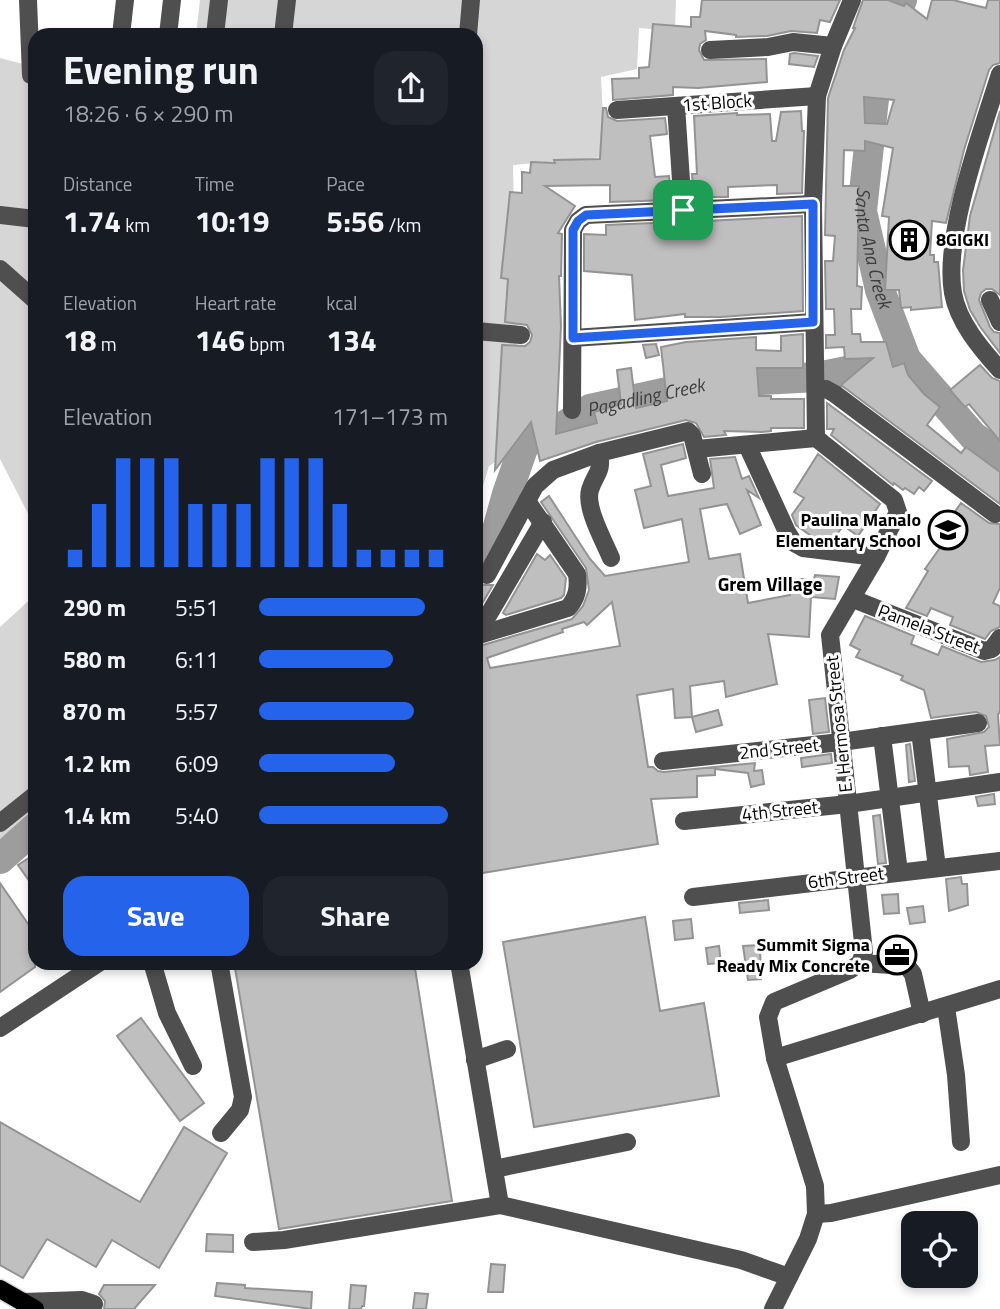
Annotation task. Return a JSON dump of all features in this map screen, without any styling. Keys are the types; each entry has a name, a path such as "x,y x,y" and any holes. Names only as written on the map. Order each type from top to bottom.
{"main road":[{"path":"0,1289 29,1305"}],"street":[{"path":"28,0 29,28"},
{"path":"122,28 125,0"},
{"path":"169,28 172,0"},
{"path":"216,28 219,0"},
{"path":"284,28 288,0"},
{"path":"469,28 471,0"},
{"path":"697,449 816,438 813,204 817,96 852,0"},
{"path":"710,50 768,47 793,42 833,46"},
{"path":"1000,74 997,96 962,200 951,273 953,295 962,318 980,348 1000,370"},
{"name":"1st Block","path":"617,110 817,96"},
{"path":"676,106 683,210"},
{"path":"572,410 573,230 578,221 586,215 813,204"},
{"path":"0,215 28,218"},
{"path":"0,269 28,294"},
{"path":"990,300 1000,322"},
{"path":"573,338 813,322"},
{"path":"483,332 521,335"},
{"path":"816,380 995,514"},
{"path":"488,575 535,486 553,470 600,453 688,431 697,449 702,474"},
{"name":"E. Hermosa Street","path":"816,438 894,500 897,507 897,517 830,635 864,952 860,963"},
{"path":"747,445 794,543 803,548 876,557"},
{"path":"600,453 602,465 590,491 589,505 611,558"},
{"path":"483,634 568,608 575,600 577,574 527,501"},
{"path":"483,624 543,522"},
{"name":"Pamela Street","path":"853,598 984,651 992,649 1000,638"},
{"name":"2nd Street","path":"663,761 841,742 978,723"},
{"path":"920,731 937,869"},
{"path":"882,736 899,872"},
{"name":"4th Street","path":"684,821 848,804 1000,782"},
{"path":"0,823 28,800"},
{"name":"6th Street","path":"693,897 1000,861"},
{"path":"773,1309 808,1239 816,1214 815,1186 775,1058 768,1017 774,1002 850,970 860,963 907,966 913,974 922,1014"},
{"path":"0,1028 88,970"},
{"path":"154,970 167,1013 193,1066"},
{"path":"220,970 243,1097 240,1110 221,1133"},
{"path":"460,970 500,1205"},
{"path":"775,1058 1000,989"},
{"path":"946,1007 956,1075 961,1142"},
{"path":"475,1060 507,1049"},
{"path":"494,1170 627,1142"},
{"path":"816,1214 831,1213 1000,1175"},
{"path":"253,1242 284,1240 500,1205 740,1260 789,1277"},
{"path":"29,1305 82,1300 94,1304"}],"shaded area":[{"path":"200,0 676,0 675,31 639,28 637,69 601,77 605,157 513,165 519,437 505,456 489,466 483,486 483,28 197,28"},
{"path":"0,58 28,65 28,513 0,459"},
{"path":"28,601 28,816 0,839 0,627"}],"building":[{"path":"702,0 840,0 830,22 820,20 817,33 791,31 767,36 736,37 705,31 706,40 700,44 699,50 704,60 766,59 767,82 698,88 673,87 673,95 613,100 612,79 639,78 639,68 649,67 653,24 691,27 691,17 700,17"},
{"path":"863,0 888,0 904,6 906,3 927,19 932,0 953,0 986,8 988,0 1000,0 1000,63 989,70 964,150 946,223 932,221 930,255 934,255 934,262 938,262 942,307 911,310 911,307 901,308 899,290 885,290 889,217 882,216 893,148 865,141 865,151 844,150 843,186 859,186 857,286 862,287 861,309 851,309 852,334 860,334 861,342 886,342 893,367 904,363 908,375 924,394 940,407 927,425 961,453 966,447 1000,472 1000,504 841,385 873,358 845,359 844,347 826,348 826,335 835,335 834,309 826,309 825,261 833,261 835,236 825,235 828,98","holes":["864,97 894,100 887,124 865,123"]},
{"path":"790,54 818,56 814,67 789,64"},
{"path":"603,108 606,108 608,117 617,121 665,118 667,134 650,136 655,177 669,176 671,200 610,202 610,185 545,186 575,206 558,233 562,234 556,434 597,423 594,412 621,404 617,370 631,368 636,408 667,401 661,347 686,342 756,337 756,350 781,351 781,336 803,334 803,368 757,368 759,396 771,396 771,399 804,399 804,428 771,428 771,431 762,432 724,431 726,435 704,437 696,423 686,420 596,442 540,461 531,422 495,470 502,345 525,346 532,335 527,325 505,322 508,279 501,278 510,192 522,193 522,172 530,173 531,162 600,159"},
{"path":"801,111 804,131 802,193 777,194 777,185 728,187 728,197 694,197 692,174 697,174 694,116 770,114 772,141 776,141 781,112"},
{"path":"1000,111 1000,295 992,289 986,289 979,300 990,327 994,332 1000,333 1000,353 970,310 964,291 963,270 970,216"},
{"path":"802,216 803,311 721,317 685,317 685,314 635,320 632,275 584,271 584,234 606,235 606,225 677,222 680,228 707,227 707,221"},
{"path":"656,344 659,355 646,358 643,345"},
{"path":"980,365 992,378 1000,381 1000,441 969,404 965,407 950,390"},
{"path":"827,403 932,481 924,491 919,487 914,494 894,483 893,485 831,435 834,429 827,429"},
{"path":"683,444 686,458 661,465 668,496 714,488 710,459 735,457 742,479 749,476 759,498 747,490 761,525 740,534 727,504 700,509 709,559 740,554 748,603 790,595 790,579 814,579 815,575 839,577 835,599 811,597 809,637 768,634 777,684 726,697 724,681 690,686 692,717 675,718 673,689 637,695 648,767 664,772 755,763 754,771 762,770 764,784 751,787 748,773 715,769 715,775 697,776 697,797 651,799 658,844 483,873 483,645 572,619 583,606 589,590 586,568 541,502 549,496 590,559 605,576 689,562 682,519 644,528 635,490 651,486 643,454","holes":["612,602 620,646 490,668 487,658 563,632 562,629 584,622 587,625"]},
{"path":"818,454 880,504 858,536 848,529 850,516 833,540 814,538 796,525 792,515 804,498 794,492"},
{"path":"961,503 989,523 1000,524 1000,588 993,603 1000,606 1000,627 991,631 985,639 950,625 953,617 931,608 927,616 906,608 928,571 925,569 956,525 949,520"},
{"path":"537,554 545,560 550,555 566,578 564,595 506,615 503,613"},
{"path":"483,585 493,585 483,602"},
{"path":"865,616 914,636 911,644 938,655 942,646 981,662 1000,657 1000,745 985,746 988,772 970,775 969,766 949,767 947,739 984,732 989,727 986,716 976,712 931,718 924,690 901,680 903,676 856,657 860,650 850,645"},
{"path":"825,698 829,732 813,734 809,700"},
{"path":"718,710 722,725 696,732 692,717"},
{"path":"910,744 915,781 909,782 906,745"},
{"path":"831,754 832,763 802,767 801,758"},
{"path":"994,794 995,804 978,806 976,797"},
{"path":"880,815 886,863 878,864 873,816"},
{"path":"28,859 28,879 18,865"},
{"path":"961,877 962,884 967,884 968,905 949,911 946,879"},
{"path":"0,883 28,924 28,970 31,970 0,992"},
{"path":"898,894 899,913 884,914 882,895"},
{"path":"768,900 769,910 740,913 739,903"},
{"path":"923,906 925,922 910,924 907,908"},
{"path":"645,917 660,1011 704,1003 719,1096 534,1127 503,942"},
{"path":"691,919 693,938 675,940 673,921"},
{"path":"760,945 761,979 748,980 743,946"},
{"path":"719,946 721,963 708,964 706,948"},
{"path":"235,970 415,970 452,1201 279,1229"},
{"path":"141,1018 204,1103 180,1121 117,1036"},
{"path":"0,1122 140,1202 184,1127 227,1153 159,1268 112,1240 96,1267 47,1239 23,1278 0,1265"},
{"path":"207,1234 233,1235 233,1252 206,1251"},
{"path":"491,1264 505,1265 503,1292 488,1292"},
{"path":"217,1283 245,1285 245,1288 312,1292 311,1309 215,1296"},
{"path":"104,1285 155,1285 134,1309 104,1309 105,1301 99,1294"},
{"path":"351,1285 366,1286 364,1306 361,1309 349,1309"},
{"path":"415,1293 428,1294 426,1309 413,1309"}],"waterway":[{"name":"Santa Ana Creek","path":"902,0 889,31 874,99 862,211 880,290 906,359 973,436 1000,456"},
{"name":"Pagadling Creek","path":"483,551 497,530 527,437 559,429 590,409 709,383 817,377 906,359"},
{"name":"Pagadling Creek","path":"0,859 28,834"}],"place":[{"name":"8GIGKI","path":"909,240"},
{"name":"Paulina Manalo Elementary School","path":"948,530"},
{"name":"Summit Sigma Ready Mix Concrete","path":"897,955"}],"district":[{"name":"Grem Village","path":"770,584"}],"route":[{"path":"813,204 813,322 573,338 573,230 578,221 586,215 683,210 813,204"}]}
